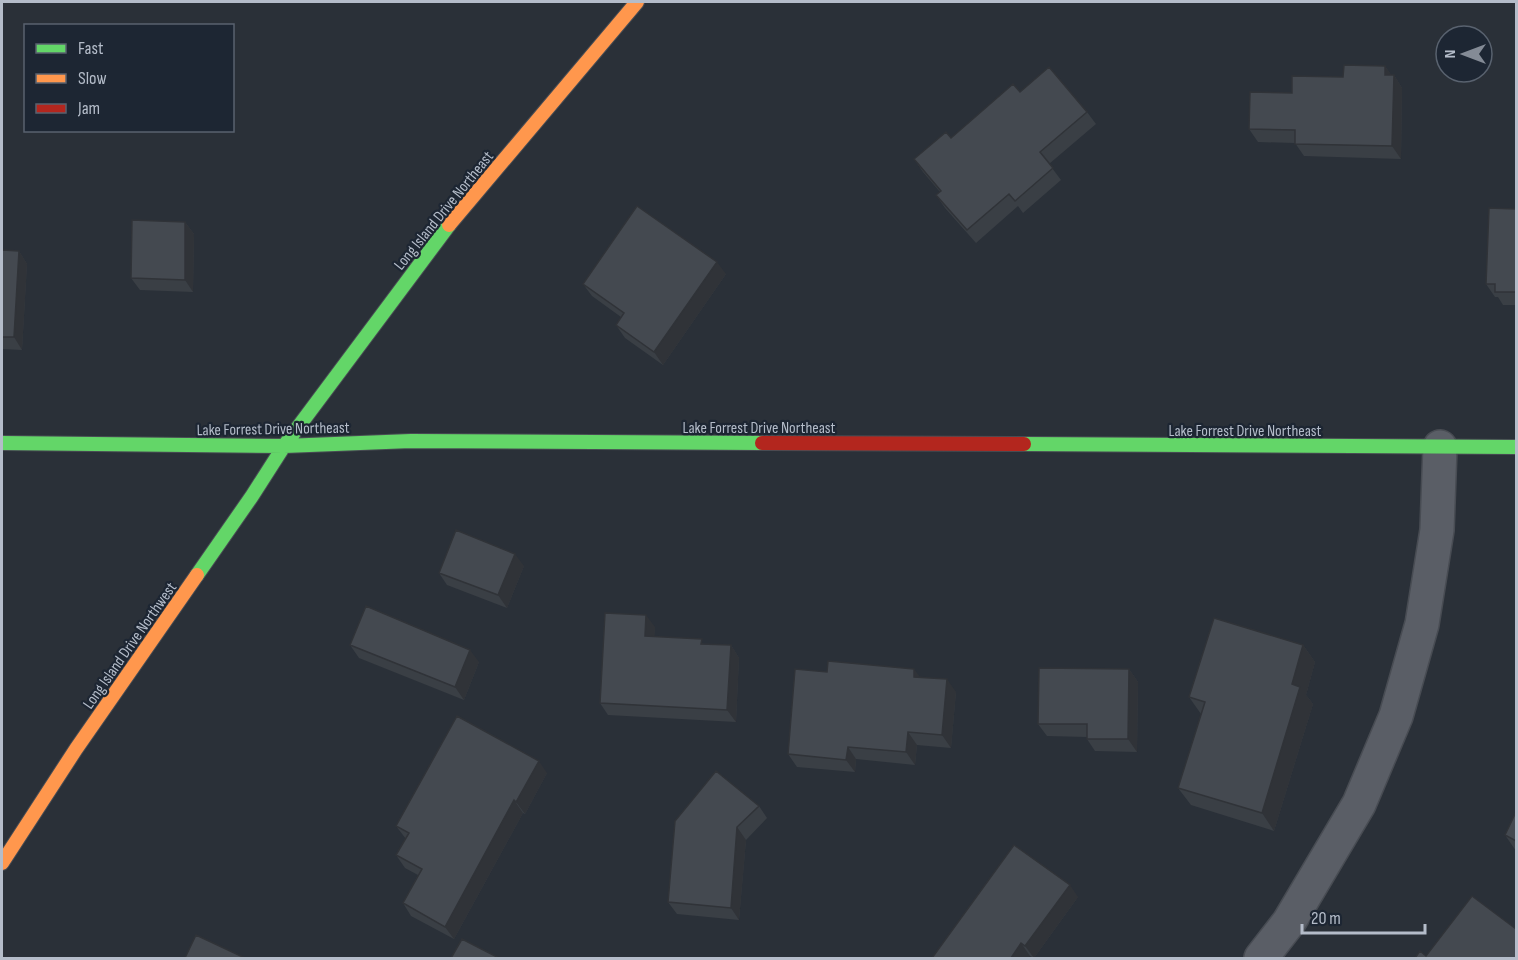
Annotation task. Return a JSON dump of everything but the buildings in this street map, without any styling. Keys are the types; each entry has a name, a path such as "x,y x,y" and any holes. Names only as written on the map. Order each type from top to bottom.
{"street":[{"name":"Long Island Drive Northeast","path":"284,446 441,235 637,2"},
{"name":"Lake Forrest Drive Northeast","path":"2,443 284,446 423,441 1516,447"},
{"name":"Long Island Drive Northwest","path":"2,863 76,749 252,496 284,446"},
{"path":"1261,958 1289,922 1359,804 1396,716 1422,624 1437,530 1440,447"}],"traffic: fast":[{"path":"197,575 284,446 449,225"},
{"path":"2,443 284,446 411,441 762,443"},
{"path":"1024,444 1516,447"}],"traffic: slow":[{"path":"449,225 637,2"},
{"path":"2,863 76,749 197,575"}],"traffic: jam":[{"path":"762,443 1024,444"}]}
